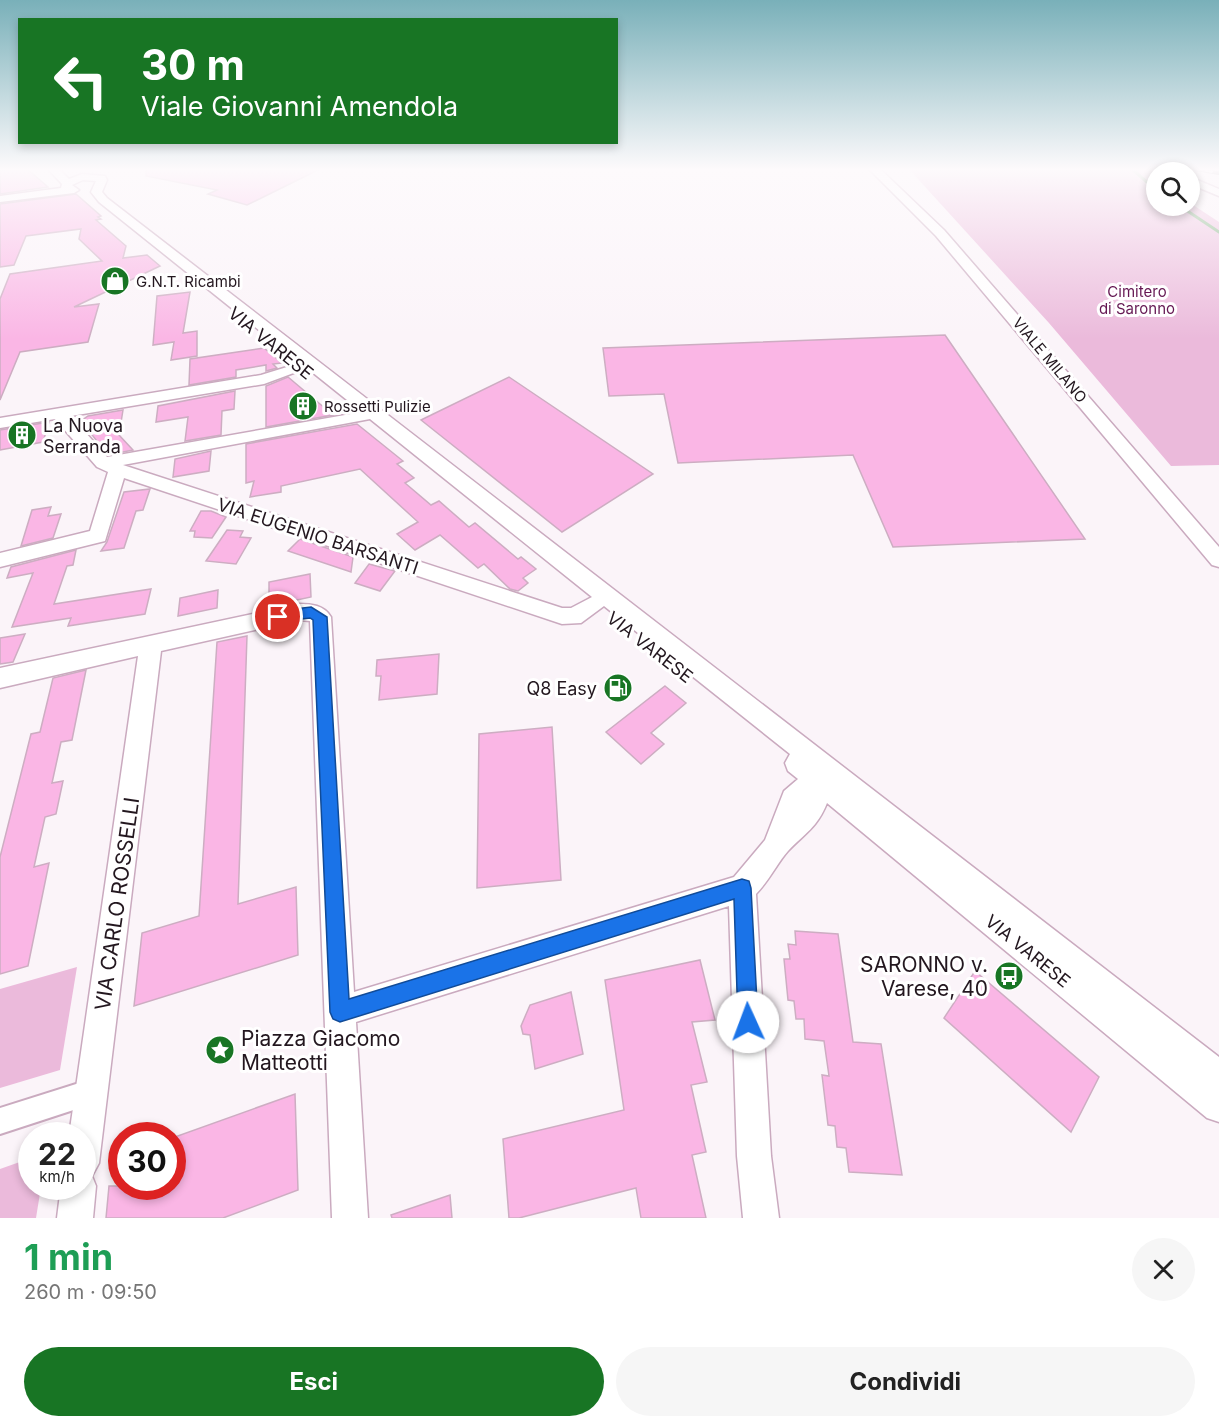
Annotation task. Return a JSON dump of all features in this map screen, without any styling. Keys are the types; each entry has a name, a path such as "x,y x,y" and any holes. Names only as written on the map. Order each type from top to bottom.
{"street":[{"name":"VIA VARESE","path":"126,225 300,367 821,782 1219,1106"},
{"name":"VIA VARESE","path":"135,225 1219,1077"},
{"name":"VIALE MILANO","path":"932,225 1219,560"},
{"path":"0,423 264,379 300,367"},
{"path":"59,412 111,467"},
{"path":"111,467 363,417"},
{"path":"0,560 99,536 111,467"},
{"name":"VIA EUGENIO BARSANTI","path":"111,467 562,616 574,617 596,604"},
{"path":"0,678 299,612 311,612 320,617 350,1218"},
{"name":"VIA CARLO ROSSELLI","path":"88,1122 151,645"},
{"path":"340,1012 742,888 753,878 777,843 801,826 810,813 821,782"},
{"path":"742,888 754,1156 761,1218"},
{"path":"0,1121 92,1092"},
{"path":"75,1218 78,1200"}],"green space":[{"name":"Cimitero di Saronno","path":"960,225 1219,225 1219,465 1171,466 1049,323"},
{"path":"77,967 60,1070 0,1088 0,989"},
{"path":"18,1163 18,1200 39,1200 36,1218 0,1218 0,1169"}],"building":[{"path":"0,225 102,225 126,246 123,258 147,255 160,266 74,307 99,304 88,342 20,352 0,400 0,299 10,274 102,261 79,239 81,229 26,236 14,265 0,267"},
{"path":"190,292 183,333 197,331 197,356 171,360 174,342 153,345 157,296"},
{"path":"945,335 1085,539 893,547 853,455 678,463 664,394 609,396 603,348"},
{"path":"264,348 282,363 273,364 277,368 266,371 266,365 236,370 236,377 189,385 190,359"},
{"name":"Rossetti Pulizie","path":"288,377 333,415 266,427 266,386"},
{"path":"509,377 653,474 562,532 421,420"},
{"path":"235,391 234,409 222,411 221,435 185,441 188,417 156,422 158,406"},
{"path":"123,410 119,435 133,450 108,455 81,421 88,416"},
{"name":"La Nuova Serranda","path":"49,422 43,442 0,450 0,430"},
{"path":"357,424 403,461 397,464 414,478 405,483 431,505 439,501 469,527 475,523 518,559 521,557 536,569 523,578 528,583 518,591 510,589 484,564 478,568 440,535 415,550 397,534 418,522 360,469 281,486 281,492 250,497 254,481 246,483 246,444"},
{"path":"211,451 209,471 173,477 175,459"},
{"path":"150,489 143,510 136,511 124,548 101,551 107,542 124,492"},
{"path":"51,507 48,516 61,514 53,538 21,546 32,510"},
{"path":"201,511 211,511 226,517 212,538 194,537 195,531 190,531"},
{"path":"227,530 243,531 240,537 251,538 236,564 206,561"},
{"path":"300,539 353,557 351,572 288,551"},
{"path":"76,550 73,565 67,566 54,604 151,589 145,614 68,626 71,618 12,627 33,573 7,578 11,567"},
{"path":"369,564 395,571 380,591 355,583"},
{"path":"310,574 311,597 269,606 269,582"},
{"path":"218,590 217,608 178,616 180,598"},
{"path":"25,634 13,662 0,664 0,638"},
{"path":"247,636 238,904 296,887 298,955 134,1006 142,933 199,916 217,642"},
{"path":"439,654 437,694 379,700 381,676 376,676 377,660"},
{"path":"86,670 72,740 61,742 52,783 63,781 56,814 45,817 34,867 49,863 28,966 0,974 0,857 31,734 40,732 53,678"},
{"path":"665,686 686,703 651,733 664,744 641,764 606,732"},
{"path":"552,727 561,880 477,888 479,734"},
{"path":"795,931 838,934 853,1042 881,1044 902,1175 849,1172 846,1148 837,1147 835,1126 828,1125 822,1075 829,1076 824,1041 805,1039 804,1019 796,1019 794,1001 788,1000 784,959 790,959 788,944 796,945"},
{"path":"700,960 715,1020 692,1022 707,1082 691,1085 706,1152 692,1155 706,1218 641,1218 636,1188 519,1218 509,1218 503,1139 624,1110 605,980"},
{"path":"975,971 1099,1077 1071,1132 944,1018"},
{"path":"571,992 583,1054 535,1069 530,1035 523,1034 521,1026 530,1005"},
{"path":"295,1094 298,1190 223,1218 106,1218 108,1197 108,1200 186,1200 186,1133"},
{"path":"450,1195 452,1218 392,1218 391,1215"}],"waterway":[{"path":"1208,225 1219,232"}],"place":[{"name":"G.N.T. Ricambi","path":"115,281"},
{"name":"Rossetti Pulizie","path":"303,406"},
{"name":"La Nuova Serranda","path":"22,435"},
{"name":"Q8 Easy","path":"618,688"},
{"name":"SARONNO v. Varese, 40","path":"1009,976"},
{"name":"Piazza Giacomo Matteotti","path":"220,1050"}],"route":[{"path":"278,617 311,612 320,617 340,1012 742,888 748,1022"}]}
